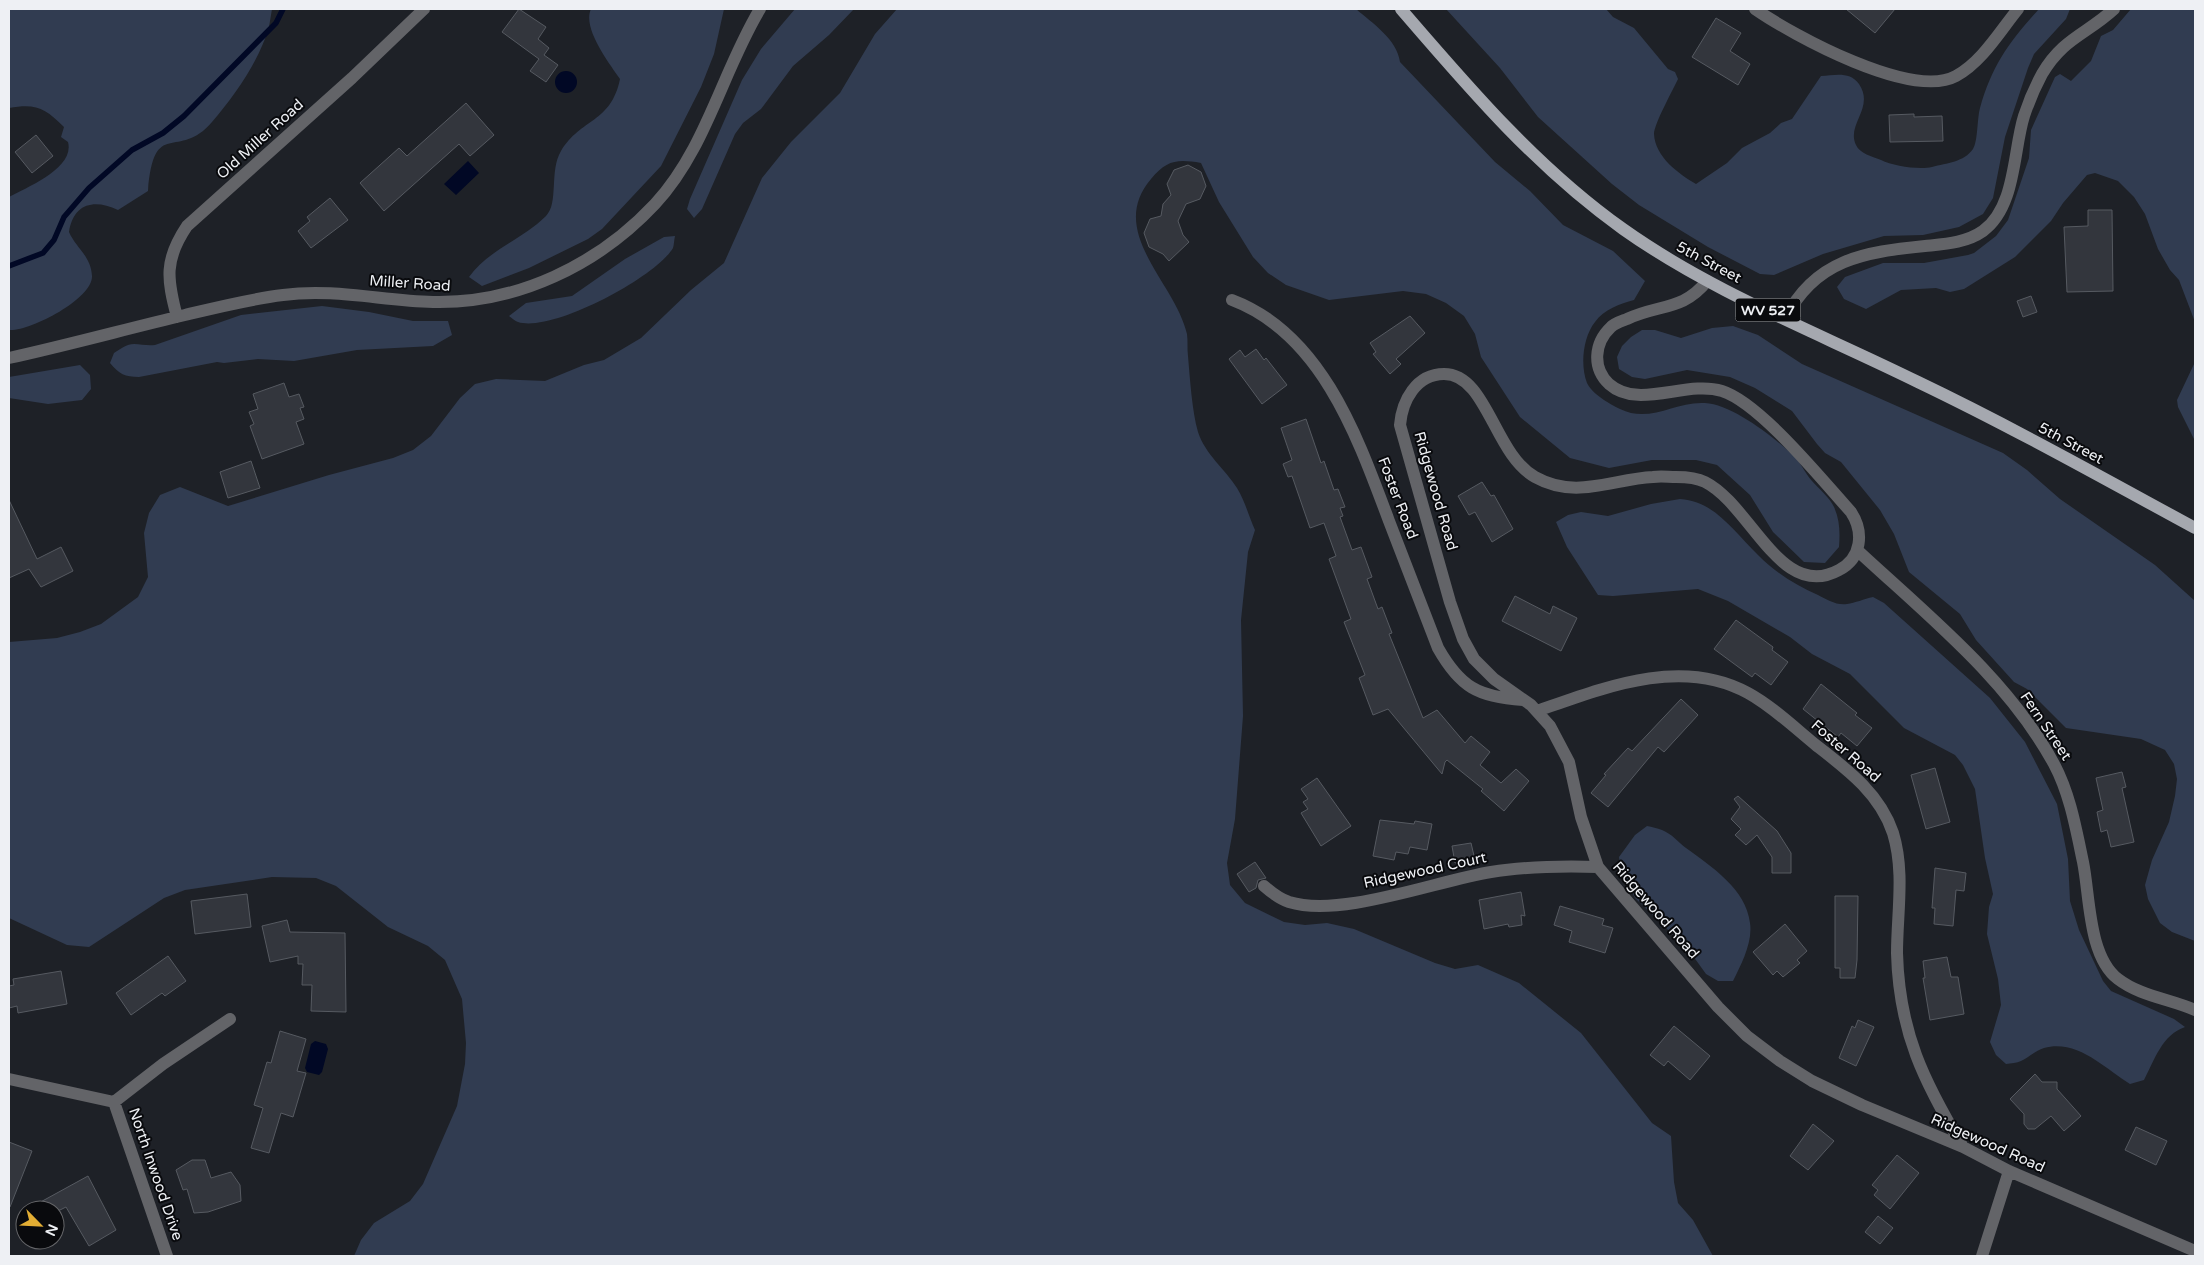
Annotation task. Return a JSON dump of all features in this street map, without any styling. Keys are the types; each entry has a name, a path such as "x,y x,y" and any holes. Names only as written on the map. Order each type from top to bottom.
{"main road":[{"name":"5th Street","path":"1401,9 1496,117 1574,190 1645,244 1707,280 1920,382 2195,528"}],"street":[{"name":"Old Miller Road","path":"178,317 169,280 169,262 175,244 187,226 352,78 424,9"},
{"name":"Miller Road","path":"9,358 237,303 287,294 325,293 433,302 480,299 530,286 576,267 618,238 636,222 680,173 696,145 735,55 760,9"},
{"path":"1756,9 1806,40 1828,50 1908,80 1933,83 1956,76 1968,68 2018,9"},
{"path":"1785,319 1791,307 1809,285 1832,266 1848,258 1945,245 1983,232 1993,221 2005,198 2024,116 2042,74 2052,58 2065,44 2114,9"},
{"path":"1707,280 1699,291 1684,302 1632,317 1612,326 1602,337 1598,350 1597,362 1600,374 1621,392 1635,395 1707,387 1739,399 1773,429 1852,512 1860,532 1857,550"},
{"name":"Foster Road","path":"1232,300 1265,316 1280,327 1308,357 1345,414 1368,466 1438,648 1447,664 1457,677 1474,690 1497,698 1523,700"},
{"name":"Ridgewood Road","path":"1857,550 1853,559 1838,571 1816,576 1804,575 1786,566 1733,502 1720,490 1703,481 1686,477 1652,477 1594,488 1572,489 1552,485 1535,477 1511,456 1480,395 1470,384 1458,377 1444,374 1429,377 1417,385 1406,397 1401,411 1400,426 1450,602 1463,640 1474,659 1494,679 1537,711 1550,726 1569,762 1581,817 1598,867 1718,1007 1748,1036 1780,1061 1812,1081 1862,1105 1963,1147 2009,1171 2195,1251"},
{"name":"Fern Street","path":"1857,550 1941,628 1988,675 2007,697 2054,764 2069,804 2083,862 2097,946 2116,978 2129,986 2195,1010"},
{"name":"Foster Road","path":"1537,711 1587,694 1647,678 1699,675 1722,681 1749,693 1834,758 1865,786 1883,810 1893,834 1899,862 1897,953 1899,994 1905,1023 1915,1056 1935,1100 1963,1147"},
{"name":"Ridgewood Court","path":"1264,886 1288,902 1320,906 1396,894 1490,872 1526,867 1598,867"},
{"name":"North Inwood Drive","path":"9,1079 114,1102 164,1064 230,1020"},
{"name":"North Inwood Drive","path":"114,1102 167,1256"},
{"path":"1982,1256 2009,1171"}],"shaded area":[{"path":"9,9 272,9 265,40 253,65 238,89 212,122 200,133 162,147 156,154 151,168 148,191 118,210 93,204 80,209 75,215 69,232 89,263 92,276 90,285 71,304 44,320 31,326 9,330 9,197 48,176 57,168 64,160 68,151 68,142 61,137 64,127 45,111 26,106 9,108"},
{"path":"591,9 724,9 714,54 701,87 661,166 602,229 588,239 529,268 482,286 469,277 486,259 527,232 546,216 552,203 555,168 561,151 577,132 603,112 616,93 620,79 593,35 589,17"},
{"path":"795,9 854,9 829,35 793,66 761,109 743,123 735,134 702,209 694,218 687,209 690,199 742,80 761,49"},
{"path":"897,9 1356,9 1389,39 1398,54 1400,62 1495,162 1530,191 1563,225 1613,251 1645,281 1634,300 1608,310 1599,317 1591,328 1585,343 1583,360 1585,376 1589,387 1611,404 1631,413 1652,413 1694,403 1705,403 1728,409 1752,423 1786,449 1832,503 1838,522 1839,547 1825,563 1804,562 1773,532 1750,495 1717,465 1696,460 1652,460 1609,468 1570,458 1520,417 1481,357 1475,334 1464,316 1446,303 1426,294 1403,291 1329,300 1286,285 1268,273 1253,257 1219,202 1201,163 1179,161 1162,168 1151,179 1139,199 1136,218 1139,238 1180,315 1187,334 1194,414 1198,432 1205,447 1237,488 1255,530 1248,552 1241,620 1243,716 1235,819 1227,863 1230,885 1245,903 1284,922 1305,925 1327,923 1354,929 1435,963 1455,969 1478,965 1519,983 1581,1033 1652,1123 1671,1136 1674,1182 1678,1203 1693,1220 1713,1256 354,1256 361,1240 374,1223 410,1201 423,1184 457,1106 465,1064 466,1043 462,999 445,960 428,946 388,927 336,886 316,878 272,877 185,890 164,898 89,947 67,945 9,918 9,642 57,638 80,632 101,624 138,597 148,577 144,533 149,513 160,495 180,487 228,506 329,475 393,458 413,450 431,436 460,398 475,384 496,379 545,381 584,365 604,360 641,338 691,290 724,263 762,178 791,142 840,93 875,34"},
{"path":"1446,9 1606,9 1613,17 1634,28 1668,69 1675,72 1678,79 1657,123 1654,134 1655,142 1669,164 1696,184 1727,163 1742,148 1770,133 1781,123 1792,119 1821,76 1847,75 1859,84 1864,101 1854,130 1854,137 1858,148 1870,156 1892,164 1913,168 1932,167 1965,157 1975,145 1979,113 1985,93 2003,54 2039,9 2070,9 2066,19 2034,54 2028,68 2005,137 1993,198 1983,214 1959,227 1923,235 1884,236 1823,254 1774,275 1760,274 1708,247 1639,205 1612,184 1538,117 1500,68"},
{"path":"2131,9 2195,9 2195,322 2179,280 2170,270 2158,249 2145,214 2134,197 2118,181 2095,173 2087,175 2063,203 2051,221 2015,257 1964,289 1950,292 1936,288 1901,290 1866,309 1844,299 1837,287 1845,277 1883,263 1924,263 1968,255 1974,253 1996,236 2008,220 2029,158 2031,130 2055,77 2060,74 2071,81 2091,61 2101,36 2113,30"},
{"path":"566,71 574,74 577,82 574,90 566,93 558,90 555,82 558,74"},
{"path":"468,161 479,173 456,195 444,184"},
{"path":"675,236 673,248 663,260 625,287 602,300 578,311 534,323 518,322 509,316 526,303 572,296 625,259 664,237"},
{"path":"322,306 369,312 413,321 448,321 452,335 433,346 357,350 294,361 258,359 224,363 217,362 139,377 123,374 110,363 114,353 129,345 155,345 241,315"},
{"path":"1733,326 1758,335 1802,364 2003,453 2027,470 2060,499 2155,565 2195,601 2195,941 2172,932 2160,923 2148,899 2145,885 2152,860 2169,822 2175,796 2177,779 2174,764 2165,750 2141,739 2066,728 2027,689 2014,682 1976,640 1960,614 1909,572 1894,534 1880,510 1841,462 1825,453 1817,444 1792,411 1755,388 1730,377 1687,370 1645,379 1632,377 1619,369 1617,357 1622,346 1642,330 1655,330 1681,338 1712,328"},
{"path":"2195,362 2195,441 2178,407 2177,400"},
{"path":"80,365 90,375 91,389 82,400 48,404 9,398 9,377"},
{"path":"1680,499 1704,505 1714,512 1765,561 1779,573 1801,587 1839,604 1873,597 1884,603 1990,698 2025,742 2057,804 2068,859 2070,901 2079,930 2103,981 2111,991 2174,1019 2185,1027 2170,1036 2165,1042 2144,1080 2130,1084 2080,1051 2068,1048 2056,1046 2044,1048 2021,1061 2006,1064 1996,1055 1990,1042 2001,1005 1998,979 1987,934 1989,907 1993,894 1985,858 1975,789 1963,765 1955,755 1904,728 1850,674 1812,654 1790,637 1728,601 1698,589 1613,596 1598,595 1567,547 1556,522 1568,515 1581,512 1608,516 1651,504"},
{"path":"1647,826 1666,832 1717,871 1735,889 1742,900 1750,923 1750,938 1746,953 1733,981 1718,981 1706,974 1688,949 1635,898 1621,872 1619,857 1635,835"},
{"path":"315,1041 326,1044 328,1049 322,1072 319,1075 307,1072 305,1068 311,1044"}],"building":[{"path":"519,9 546,27 538,39 549,48 544,55 558,65 546,82 530,71 539,59 502,32"},
{"path":"1846,9 1895,9 1875,33"},
{"path":"1716,18 1741,33 1730,51 1750,64 1738,85 1692,57"},
{"path":"466,103 494,135 470,156 459,144 384,211 360,183 399,148 407,156"},
{"path":"1914,114 1914,117 1942,116 1943,141 1890,142 1889,115"},
{"path":"36,135 53,156 32,173 15,152"},
{"path":"1188,165 1201,172 1206,186 1200,199 1186,204 1178,221 1183,235 1189,242 1169,261 1163,254 1149,247 1144,233 1150,219 1161,216 1163,204 1171,195 1167,184 1174,170"},
{"path":"330,198 348,220 311,248 298,231 310,221 307,217"},
{"path":"2088,210 2112,210 2113,291 2067,292 2064,227 2088,226"},
{"path":"2031,296 2037,312 2023,317 2017,301"},
{"path":"1410,316 1425,333 1396,359 1401,364 1390,374 1373,354 1376,352 1370,343"},
{"path":"1256,349 1264,360 1266,358 1287,385 1262,404 1229,359 1240,350 1245,357"},
{"path":"284,383 289,397 299,394 304,407 300,408 304,419 296,422 304,444 262,459 250,426 254,424 249,412 258,409 253,394"},
{"path":"1306,419 1321,463 1324,461 1334,490 1338,489 1345,507 1340,508 1343,516 1340,517 1352,550 1361,547 1372,577 1367,579 1378,609 1382,607 1392,633 1389,634 1423,718 1437,710 1465,743 1471,736 1490,752 1480,765 1501,783 1516,769 1529,781 1504,811 1481,791 1483,789 1447,760 1442,774 1388,709 1373,715 1359,678 1365,675 1344,622 1351,619 1329,559 1336,556 1324,523 1310,528 1292,476 1288,477 1283,464 1292,460 1281,428"},
{"path":"251,461 260,488 228,498 220,472"},
{"path":"1482,482 1491,496 1494,495 1513,529 1492,542 1475,512 1469,515 1458,496"},
{"path":"9,500 37,559 61,547 73,571 41,587 29,569 9,578"},
{"path":"1515,596 1550,614 1553,606 1577,618 1561,651 1502,621"},
{"path":"1736,620 1773,647 1772,650 1788,662 1771,685 1755,673 1752,677 1714,649"},
{"path":"1821,684 1857,713 1855,715 1872,728 1857,746 1841,733 1838,737 1803,709"},
{"path":"1681,699 1698,715 1664,752 1658,747 1608,807 1591,793 1606,775 1604,774 1628,748 1632,751"},
{"path":"1935,768 1950,822 1926,829 1911,775"},
{"path":"2122,772 2126,787 2122,788 2134,842 2111,847 2107,830 2101,832 2097,812 2103,810 2096,778"},
{"path":"1317,778 1351,826 1321,846 1301,813 1308,809 1303,802 1308,799 1301,789"},
{"path":"1738,796 1777,831 1791,853 1791,873 1772,873 1772,857 1757,835 1746,845 1735,835 1741,829 1731,819 1740,807 1734,799"},
{"path":"1380,820 1414,824 1415,821 1432,824 1427,850 1410,847 1408,854 1396,852 1394,860 1373,856"},
{"path":"1471,843 1475,860 1455,863 1452,846"},
{"path":"1255,862 1266,878 1258,880 1256,888 1249,892 1237,874"},
{"path":"1935,868 1966,873 1964,891 1956,890 1953,926 1934,924 1935,908 1932,908"},
{"path":"1521,892 1525,916 1521,915 1522,925 1509,927 1508,924 1484,929 1479,900"},
{"path":"247,894 251,927 195,934 191,901"},
{"path":"1835,896 1858,896 1855,978 1840,978 1840,968 1835,968"},
{"path":"1560,906 1604,919 1602,925 1613,928 1605,953 1569,942 1572,931 1554,925"},
{"path":"287,920 290,932 345,933 346,1012 311,1011 312,985 302,985 303,964 298,964 298,956 270,962 262,926"},
{"path":"1785,924 1807,951 1797,960 1800,963 1783,977 1777,971 1773,975 1753,952"},
{"path":"168,956 186,981 165,996 162,993 131,1015 116,993"},
{"path":"1947,957 1951,977 1958,977 1964,1014 1930,1020 1923,978 1925,978 1923,961"},
{"path":"61,971 67,1004 18,1013 17,1006 9,1008 9,986 14,985 13,979"},
{"path":"1858,1020 1874,1027 1856,1066 1839,1058 1852,1026 1855,1028"},
{"path":"1674,1026 1710,1056 1690,1080 1668,1061 1664,1066 1650,1055"},
{"path":"280,1031 306,1039 297,1071 306,1073 293,1117 281,1113 269,1153 251,1148 263,1108 254,1105 267,1062 271,1063"},
{"path":"2035,1074 2042,1082 2057,1082 2057,1089 2081,1116 2064,1131 2051,1116 2035,1129 2028,1129 2024,1124 2024,1114 2010,1099"},
{"path":"1813,1124 1834,1141 1808,1170 1790,1156"},
{"path":"2136,1127 2167,1141 2156,1165 2125,1150"},
{"path":"9,1142 32,1151 10,1207 9,1207"},
{"path":"1897,1155 1919,1173 1890,1209 1874,1195 1878,1190 1872,1185"},
{"path":"192,1160 205,1160 211,1178 231,1172 240,1185 241,1201 208,1212 194,1213 187,1189 183,1190 176,1170"},
{"path":"88,1176 116,1230 89,1246 65,1208 65,1200 44,1200"},
{"path":"1878,1216 1893,1228 1880,1244 1865,1232"}],"waterway":[{"path":"9,266 43,253 54,240 64,217 89,188 132,150 163,133 184,116 276,23 283,9"}]}
